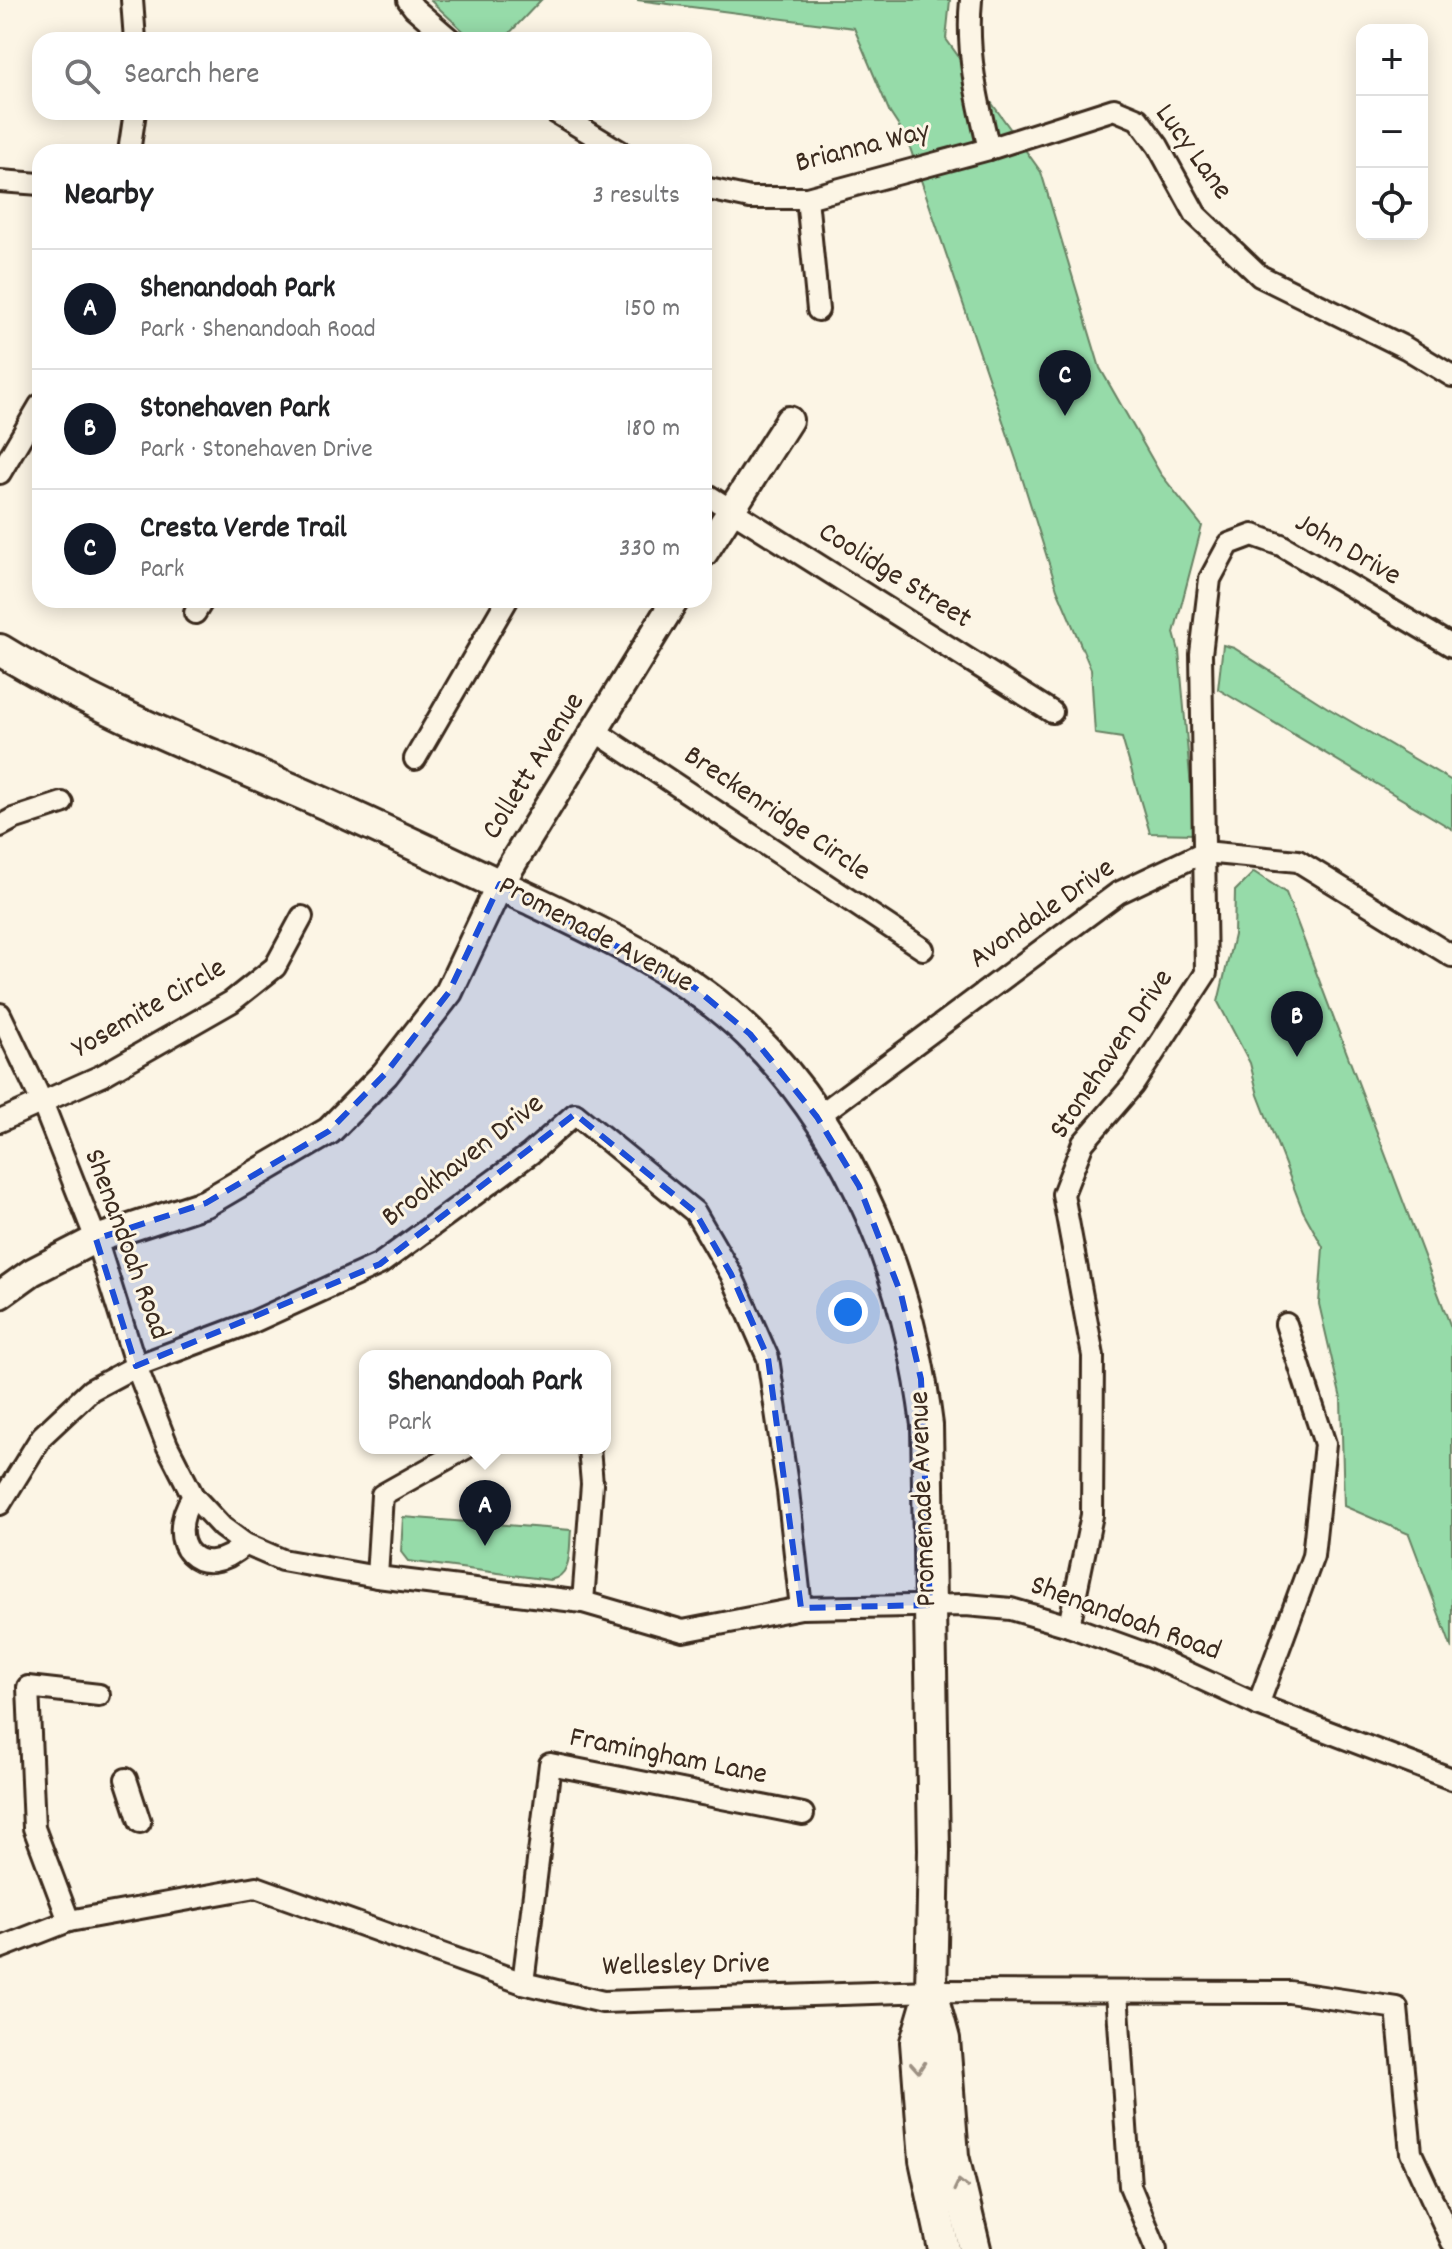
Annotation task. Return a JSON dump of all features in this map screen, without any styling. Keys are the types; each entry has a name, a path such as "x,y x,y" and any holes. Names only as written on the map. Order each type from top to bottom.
{"main road":[{"name":"Promenade Avenue","path":"0,650 38,673 154,729 383,829 666,968 750,1034 775,1061 817,1117 859,1186 888,1255 912,1334 927,1425 934,1850 931,1991 916,2042 925,2160 944,2249"},
{"name":"Promenade Avenue","path":"931,1991 944,2039 953,2156 975,2249"}],"street":[{"path":"132,0 134,32"},
{"path":"408,0 442,32"},
{"path":"971,0 968,32 976,92 989,149"},
{"name":"Lucy Lane","path":"989,149 1114,109 1138,119 1158,146 1196,215 1260,276 1406,348 1452,376"},
{"path":"130,144 134,120"},
{"path":"568,120 608,144"},
{"name":"Brianna Way","path":"712,190 750,198 807,198 989,149"},
{"path":"0,181 32,183"},
{"path":"807,198 818,310"},
{"path":"0,473 32,419"},
{"path":"712,540 789,420"},
{"name":"Coolidge Street","path":"712,498 1052,712"},
{"name":"John Drive","path":"1253,535 1281,545 1452,646"},
{"name":"Stonehaven Drive","path":"1069,1626 1092,1515 1093,1356 1063,1194 1083,1143 1133,1085 1206,973 1201,654 1210,579 1229,544 1253,535"},
{"path":"415,759 502,608"},
{"name":"Collett Avenue","path":"0,1295 32,1272 96,1239 206,1203 329,1131 385,1074 449,992 500,884 670,608"},
{"name":"Breckenridge Circle","path":"595,731 923,949"},
{"path":"0,826 62,803"},
{"path":"1204,852 1298,861 1452,956"},
{"name":"Avondale Drive","path":"817,1117 1118,893 1204,852"},
{"name":"Yosemite Circle","path":"0,1121 103,1075 231,1002 275,967 302,917"},
{"name":"Shenandoah Road","path":"0,1014 42,1102 67,1172 96,1239 136,1366 167,1445 193,1496 222,1527 245,1544 282,1560 377,1577 583,1602 683,1631 801,1608 966,1605 1011,1609 1149,1655 1258,1705 1452,1779"},
{"name":"Brookhaven Drive","path":"0,1504 42,1436 91,1390 136,1366 253,1322 380,1264 530,1154 575,1114 695,1212 731,1274 768,1358 788,1491 801,1608"},
{"path":"1258,1705 1313,1556 1325,1444 1286,1324"},
{"path":"377,1577 382,1495 455,1454"},
{"path":"583,1602 592,1484 590,1454"},
{"path":"193,1496 185,1509 180,1532 182,1544 189,1553 197,1560 210,1562 229,1557 245,1544"},
{"path":"69,1921 34,1828 28,1687 99,1695"},
{"name":"Framingham Lane","path":"523,1983 550,1764 803,1814"},
{"path":"126,1779 140,1822"},
{"name":"Wellesley Drive","path":"0,1948 69,1921 256,1887 523,1983 603,2002 931,1991 1289,1992 1397,2008 1411,2153 1452,2242"},
{"path":"1117,1992 1130,2186 1156,2249"}],"highlighted area":[{"path":"500,884 695,988 750,1034 817,1117 859,1186 901,1294 921,1379 930,1605 801,1608 768,1358 731,1274 695,1212 575,1114 380,1264 136,1366 96,1239 206,1203 329,1131 385,1074 449,992"}],"green space":[{"path":"430,0 541,0 511,32 464,32"},
{"path":"637,0 950,0 946,39 1041,172 1100,368 1160,473 1202,526 1174,633 1179,651 1195,834 1150,833 1122,738 1095,734 1091,669 1057,589 907,139 890,113 854,28"},
{"path":"1223,645 1234,648 1452,781 1452,829 1218,689"},
{"path":"1254,872 1286,893 1452,1330 1452,1649 1409,1534 1344,1506 1341,1399 1319,1304 1323,1247 1303,1211 1258,1095 1250,1063 1218,1002 1234,935 1235,891"},
{"path":"403,1517 571,1530 568,1560 563,1573 550,1580 408,1561 401,1552"}],"place":[{"name":"Cresta Verde Trail","path":"1065,416"},
{"name":"Stonehaven Park","path":"1297,1057"},
{"name":"Shenandoah Park","path":"485,1546"}]}
